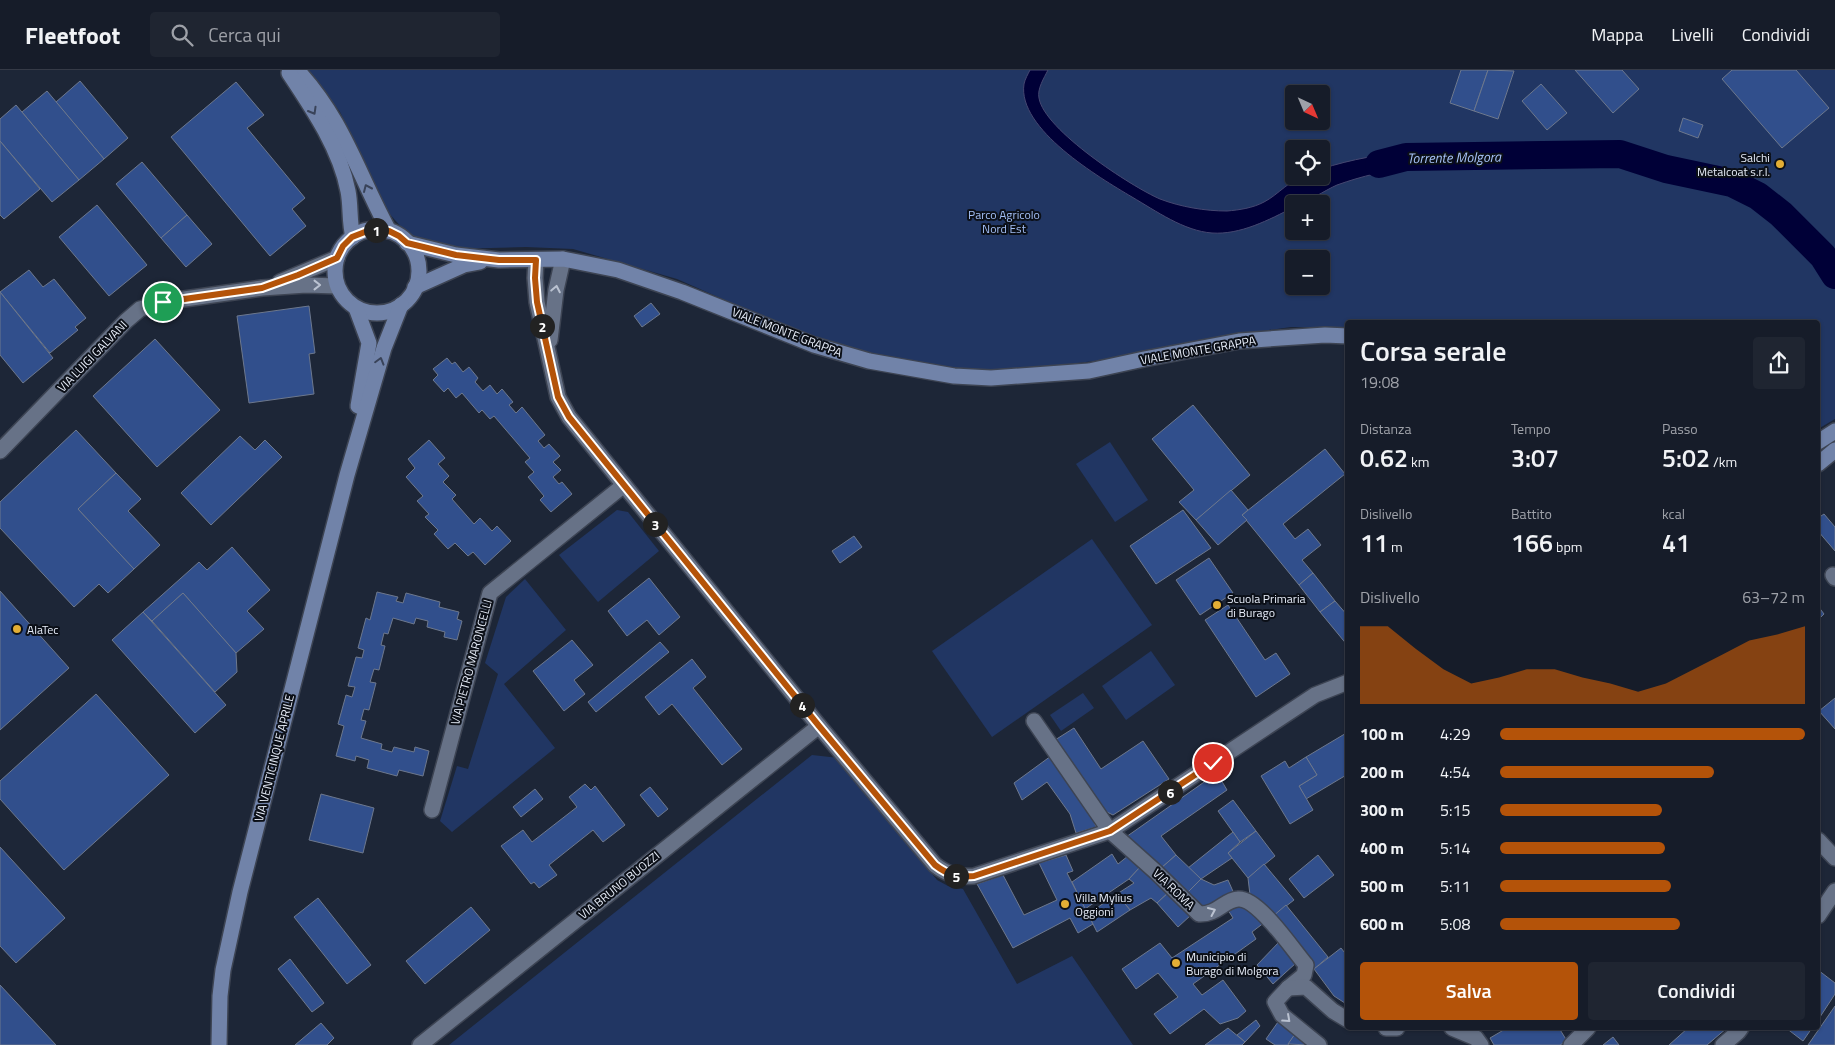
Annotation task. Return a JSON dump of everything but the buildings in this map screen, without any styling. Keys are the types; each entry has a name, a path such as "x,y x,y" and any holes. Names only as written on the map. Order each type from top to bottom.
{"street":[{"path":"287,70 311,108 341,166 348,192 352,237"},
{"path":"297,70 324,104 342,133 389,231"},
{"path":"370,230 389,231 399,236 412,249 418,264 415,286 410,297 395,309 372,313 356,308 342,295 338,286 335,272 337,258 343,246 352,237 370,230"},
{"name":"VIALE MONTE GRAPPA","path":"407,243 456,255 499,260 563,260 631,274 682,292 814,345 869,361 954,376 991,378 1089,371 1239,341 1325,335 1345,336"},
{"name":"VIA LUIGI GALVANI","path":"262,288 337,258"},
{"name":"VIALE MONTE GRAPPA","path":"415,286 464,265 499,260"},
{"path":"536,260 537,302 558,397 569,417 819,726 935,865 946,874 959,877 974,876 1110,831 1315,695 1345,683"},
{"path":"549,354 556,290 563,260"},
{"name":"VIA LUIGI GALVANI","path":"0,451 126,320 140,309 163,302 262,288 306,285 338,286"},
{"name":"VIA VENTICINQUE APRILE","path":"219,1045 220,996 230,935 346,475 384,348 401,305"},
{"name":"VIA VENTICINQUE APRILE","path":"346,475 369,343 356,308"},
{"path":"1820,441 1835,431"},
{"path":"1820,462 1835,450"},
{"name":"VIA PIETRO MARONCELLI","path":"432,810 490,593 624,485"},
{"path":"1034,721 1110,831"},
{"name":"VIA BRUNO BUOZZI","path":"420,1045 819,726"},
{"name":"VIA ROMA","path":"1110,831 1199,914 1208,914 1237,898 1247,900 1258,908 1306,965 1304,975 1288,988"},
{"path":"1820,842 1835,858"},
{"path":"1820,913 1835,891"},
{"path":"1319,1045 1282,1015 1275,1002 1288,988 1306,987 1333,1011 1345,1018"},
{"path":"1457,1030 1476,1038 1481,1045"},
{"path":"1571,1045 1586,1030"},
{"path":"1723,1045 1740,1030"}],"green space":[{"name":"Parco Agricolo Nord Est","path":"308,70 1835,70 1835,419 1820,428 1820,320 1345,320 1345,328 1291,327 1204,339 1127,357 1011,371 958,370 898,363 784,326 677,279 573,249 526,247 452,249 421,242 405,231 384,208 375,194 365,163 340,112"},
{"path":"1110,442 1148,500 1115,522 1076,464"},
{"path":"617,510 628,512 659,551 598,602 559,555"},
{"path":"1092,539 1152,625 992,737 932,651"},
{"path":"525,579 566,630 504,684 555,748 452,832 440,821 457,766 468,769 498,674 485,663 506,597"},
{"path":"1151,651 1175,685 1126,720 1102,686"},
{"path":"1083,693 1094,708 1061,731 1050,715"},
{"path":"812,755 839,758 937,880 948,886 963,889 1017,984 1072,956 1133,1045 449,1045"}],"shaded area":[{"name":"Torrente Molgora","path":"1030,70 1048,70 1040,87 1039,95 1044,111 1056,126 1091,156 1147,193 1160,199 1193,208 1227,211 1246,208 1264,202 1288,185 1330,185 1330,166 1379,155 1414,151 1414,167 1356,179 1337,185 1318,195 1285,195 1285,212 1275,217 1233,232 1212,233 1202,231 1170,220 1101,178 1063,150 1033,118 1025,101 1024,84"}],"waterway":[{"name":"Torrente Molgora","path":"1379,164 1406,157 1620,154 1666,169 1732,183 1758,196 1781,214 1823,256 1835,275"}],"place":[{"name":"Salchi Metalcoat s.r.l.","path":"1780,164"},
{"name":"Scuola Primaria di Burago","path":"1217,605"},
{"name":"AlaTec","path":"17,629"},
{"name":"Villa Mylius Oggioni","path":"1065,904"},
{"name":"Municipio di Burago di Molgora","path":"1176,963"}],"route":[{"path":"163,302 262,288 337,258 343,246 352,237 370,230 389,231 407,243 456,255 499,260 536,260 537,302 552,374 558,397 569,417 819,726 935,865 946,874 959,877 974,876 1110,831 1213,763"}]}
